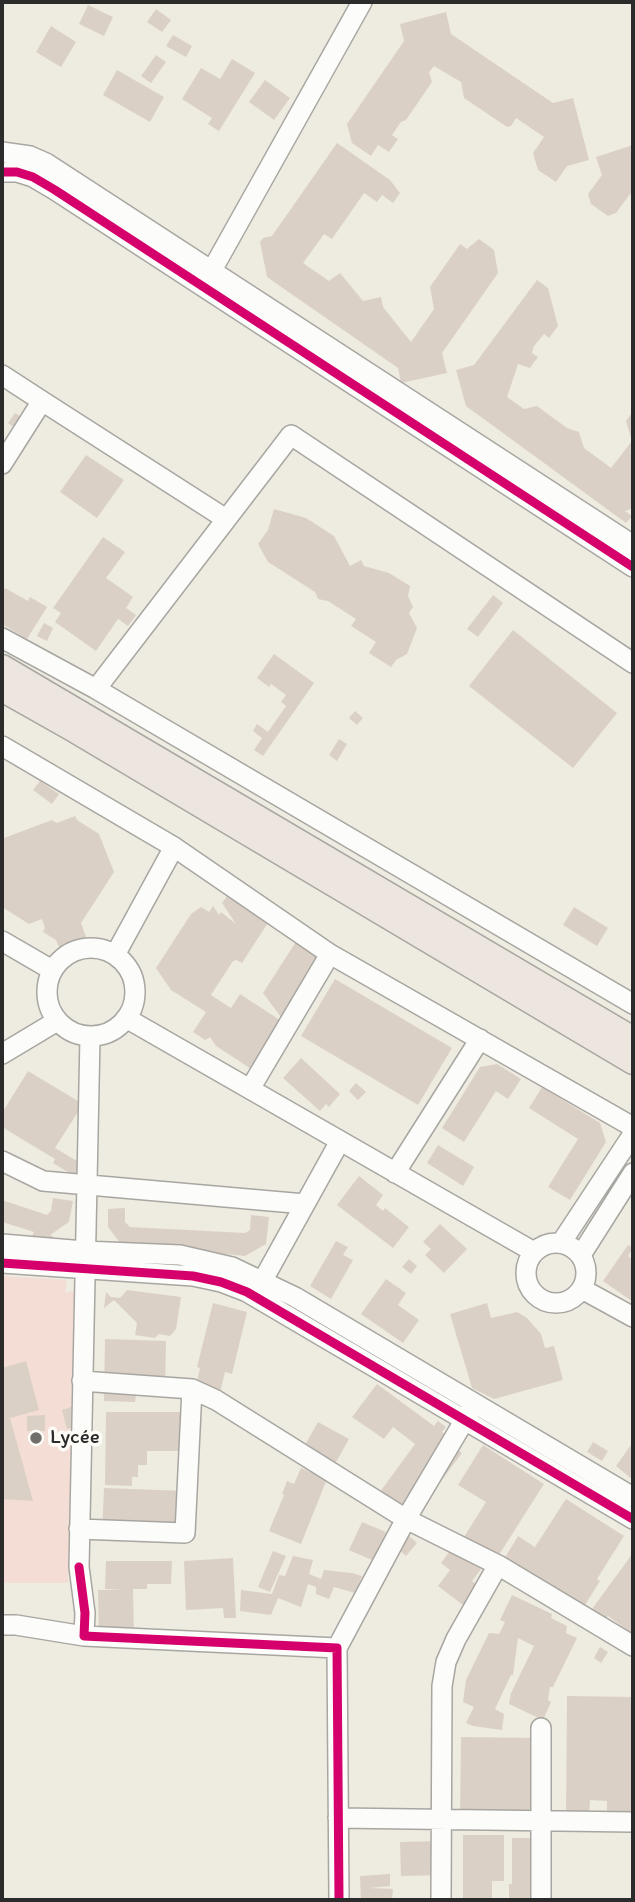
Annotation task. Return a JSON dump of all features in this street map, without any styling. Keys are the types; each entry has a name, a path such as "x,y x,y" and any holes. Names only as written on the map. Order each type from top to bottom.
{"main road":[{"path":"2,667 633,1039"},
{"path":"2,689 83,734 633,1062"}],"street":[{"path":"211,271 362,2"},
{"path":"2,152 30,156 46,163 633,545"},
{"path":"2,172 17,172 33,177 55,190 633,567"},
{"path":"2,375 226,519"},
{"path":"2,464 42,401"},
{"path":"96,689 291,435 633,663"},
{"path":"2,638 96,689 633,1004"},
{"path":"2,746 174,847 330,954 633,1127"},
{"path":"115,955 174,847"},
{"path":"2,942 52,970"},
{"path":"88,948 115,955 125,965 134,984 133,1005 116,1028 103,1035 77,1035 57,1021 50,1010 47,983 52,970 61,959 88,948"},
{"path":"250,1089 330,954"},
{"path":"126,1018 534,1252"},
{"path":"2,1054 57,1021"},
{"path":"84,1636 79,1529 90,1037"},
{"path":"395,1173 480,1039"},
{"path":"561,1243 633,1134"},
{"path":"262,1280 340,1141"},
{"path":"2,1161 43,1181 305,1204"},
{"path":"581,1255 633,1173"},
{"path":"561,1243 569,1245 581,1255 587,1272 582,1289 567,1302 556,1304 537,1297 526,1281 528,1261 534,1252 542,1246 561,1243"},
{"path":"2,1244 84,1260 193,1276 247,1292 633,1497"},
{"path":"2,1263 180,1255 232,1267 262,1280 633,1519"},
{"path":"582,1289 633,1317"},
{"path":"82,1381 192,1389 216,1400 407,1519 498,1565 633,1646"},
{"path":"79,1529 185,1534 192,1389"},
{"path":"340,1900 337,1648 407,1519 470,1412"},
{"path":"441,1900 442,1686 446,1662 498,1565"},
{"path":"2,1626 16,1625 84,1636 337,1648"},
{"path":"541,1728 541,1900"},
{"path":"338,1818 633,1822"}],"shaded area":[{"name":"Lycée","path":"2,1276 67,1280 65,1293 74,1291 68,1583 2,1583"}],"building":[{"path":"88,5 113,17 104,36 79,24"},
{"path":"156,9 171,20 162,32 147,22"},
{"path":"446,12 451,34 553,103 573,98 589,160 567,166 556,182 538,170 533,153 544,137 516,118 511,126 507,127 464,98 461,82 434,66 429,72 432,82 406,120 401,122 392,135 398,139 389,152 378,145 371,156 352,143 347,124 404,41 400,24"},
{"path":"51,26 76,42 61,67 36,52"},
{"path":"173,35 192,46 186,57 166,46"},
{"path":"156,55 166,62 151,83 141,76"},
{"path":"232,59 255,73 219,131 208,124 212,118 182,99 201,68 220,79"},
{"path":"117,70 164,97 150,122 103,95"},
{"path":"265,80 290,98 274,120 249,102"},
{"path":"337,143 390,180 400,193 393,203 382,195 377,202 364,193 332,239 324,234 303,263 329,281 340,273 363,301 381,297 383,307 411,342 434,309 430,287 460,244 467,249 479,239 494,250 498,273 442,353 447,373 401,383 398,368 267,277 260,242 263,238 272,236"},
{"path":"633,145 633,196 630,194 616,213 608,216 591,204 588,194 602,175 596,157"},
{"path":"537,280 548,288 558,326 549,338 544,334 534,346 532,353 538,357 530,368 518,364 507,397 524,409 537,406 567,428 579,432 584,448 611,468 632,441 626,421 633,411 633,508 625,511 632,516 626,523 466,406 456,370 474,365"},
{"path":"15,413 27,421 19,431 8,423"},
{"path":"86,455 124,480 97,518 60,492"},
{"path":"274,509 306,518 334,536 350,566 361,560 364,566 389,573 410,586 408,596 413,607 409,613 417,628 407,654 396,660 391,667 369,653 376,642 351,626 356,619 328,601 318,599 315,592 268,562 258,544 268,530"},
{"path":"103,537 125,552 106,578 133,597 126,608 136,615 128,626 118,619 96,651 55,622 61,613 53,608"},
{"path":"5,588 28,601 30,597 47,607 27,639 2,624 2,593"},
{"path":"493,595 503,603 478,637 467,629"},
{"path":"44,623 53,628 47,641 37,636"},
{"path":"513,630 617,713 573,768 469,686"},
{"path":"274,654 314,683 263,756 254,750 262,738 253,731 257,724 268,732 286,706 281,702 286,695 257,678"},
{"path":"355,711 363,718 357,725 349,718"},
{"path":"339,739 347,744 337,761 329,755"},
{"path":"40,781 59,794 52,804 33,790"},
{"path":"75,816 99,834 114,872 81,923 89,945 70,954 43,932 45,928 42,919 29,924 2,907 2,842 4,838 52,820 57,823"},
{"path":"230,892 271,918 242,963 233,961 211,995 231,1008 240,994 286,1024 263,993 299,937 330,956 256,1072 216,1046 210,1037 205,1040 193,1032 206,1012 171,990 156,968 191,914 201,907 209,912 213,906 219,915 221,912 236,924 222,903"},
{"path":"574,907 608,928 597,946 563,925"},
{"path":"335,979 452,1048 418,1105 301,1036"},
{"path":"301,1058 340,1094 329,1107 326,1104 320,1111 283,1078"},
{"path":"497,1064 521,1079 508,1099 496,1091 464,1142 442,1128 480,1067"},
{"path":"28,1071 83,1104 55,1148 92,1170 84,1182 53,1163 55,1159 2,1127 2,1113"},
{"path":"356,1083 366,1092 358,1100 349,1091"},
{"path":"542,1087 600,1123 606,1142 570,1200 548,1187 578,1139 529,1108"},
{"path":"438,1145 474,1167 463,1186 427,1163"},
{"path":"359,1176 383,1195 376,1205 383,1211 385,1208 409,1227 393,1248 337,1205"},
{"path":"53,1198 73,1201 69,1222 50,1235 53,1236 49,1249 21,1246 24,1235 32,1237 34,1232 2,1222 2,1200 47,1215 51,1211"},
{"path":"125,1208 125,1222 130,1227 245,1233 250,1230 251,1215 269,1217 266,1244 245,1256 121,1244 108,1227 108,1209"},
{"path":"440,1224 467,1249 444,1273 425,1255 431,1249 423,1242"},
{"path":"336,1241 348,1247 343,1255 353,1260 331,1299 310,1286"},
{"path":"628,1245 633,1248 628,1256 633,1260 633,1302 603,1281"},
{"path":"409,1259 417,1266 411,1274 402,1267"},
{"path":"386,1279 406,1293 398,1305 419,1320 403,1343 361,1314"},
{"path":"127,1290 181,1297 176,1329 170,1336 159,1334 155,1338 135,1335 137,1323 114,1300 104,1308 106,1292 111,1297 120,1298"},
{"path":"213,1303 247,1312 232,1374 225,1372 216,1408 192,1402 200,1368 197,1367"},
{"path":"487,1303 491,1318 517,1312 527,1318 541,1334 545,1348 554,1346 563,1380 494,1399 472,1388 450,1314"},
{"path":"105,1339 166,1341 165,1395 136,1395 135,1402 104,1401"},
{"path":"26,1361 39,1410 10,1418 33,1501 2,1499 2,1368"},
{"path":"377,1384 434,1426 438,1421 446,1427 442,1432 451,1439 448,1442 462,1453 414,1517 380,1492 415,1444 393,1427 384,1439 352,1417"},
{"path":"78,1405 84,1424 67,1429 62,1410"},
{"path":"106,1412 188,1412 184,1451 147,1451 147,1465 138,1465 138,1477 132,1477 132,1486 105,1485"},
{"path":"45,1415 45,1431 27,1431 27,1416"},
{"path":"318,1422 349,1439 332,1469 301,1452"},
{"path":"593,1442 608,1451 602,1461 587,1452"},
{"path":"483,1445 544,1484 497,1558 464,1537 486,1502 458,1485"},
{"path":"631,1445 633,1447 633,1480 616,1466"},
{"path":"301,1468 327,1479 301,1544 269,1531 287,1481 294,1484"},
{"path":"104,1488 186,1491 184,1536 102,1535"},
{"path":"566,1499 624,1536 597,1579 600,1581 580,1613 504,1559 518,1536 535,1547"},
{"path":"362,1522 386,1532 374,1561 349,1550"},
{"path":"408,1535 417,1543 406,1556 397,1548"},
{"path":"452,1548 481,1569 472,1581 478,1586 463,1605 438,1586 450,1570 441,1563"},
{"path":"273,1551 286,1556 270,1592 258,1587"},
{"path":"633,1553 633,1634 608,1616 606,1618 592,1609"},
{"path":"293,1556 313,1560 309,1574 321,1579 324,1570 362,1576 355,1593 334,1587 329,1599 316,1594 316,1587 308,1584 301,1607 278,1598 271,1615 240,1611 241,1590 272,1594 279,1575 285,1576"},
{"path":"233,1558 236,1618 224,1618 223,1608 186,1610 184,1561"},
{"path":"106,1561 172,1561 171,1584 147,1584 147,1589 133,1589 134,1636 99,1636 98,1590 123,1590 105,1589"},
{"path":"512,1595 552,1614 551,1618 567,1626 566,1633 577,1638 553,1687 550,1687 548,1700 551,1702 543,1720 509,1704 511,1693 534,1646 518,1638 513,1675 495,1709 504,1714 502,1730 473,1726 466,1723 474,1707 463,1702 466,1680 489,1633 499,1634 505,1622 500,1620"},
{"path":"600,1647 608,1652 601,1663 594,1658"},
{"path":"567,1696 633,1697 633,1819 607,1822 607,1801 590,1800 589,1818 566,1818"},
{"path":"461,1737 542,1738 536,1821 460,1820"},
{"path":"463,1835 504,1835 504,1881 492,1881 492,1900 463,1900"},
{"path":"512,1838 534,1838 543,1900 509,1900 509,1884 512,1884"},
{"path":"441,1841 442,1875 401,1876 400,1842"},
{"path":"390,1874 390,1886 369,1888 393,1889 392,1900 361,1900 360,1876"}],"cycle path":[{"path":"2,172 17,172 33,177 55,190 633,567"},
{"path":"2,1263 193,1276 221,1282 247,1292 633,1519"},
{"path":"79,1567 85,1613 84,1636 337,1648 339,1900"}],"place":[{"name":"Lycée","path":"36,1438"}]}
